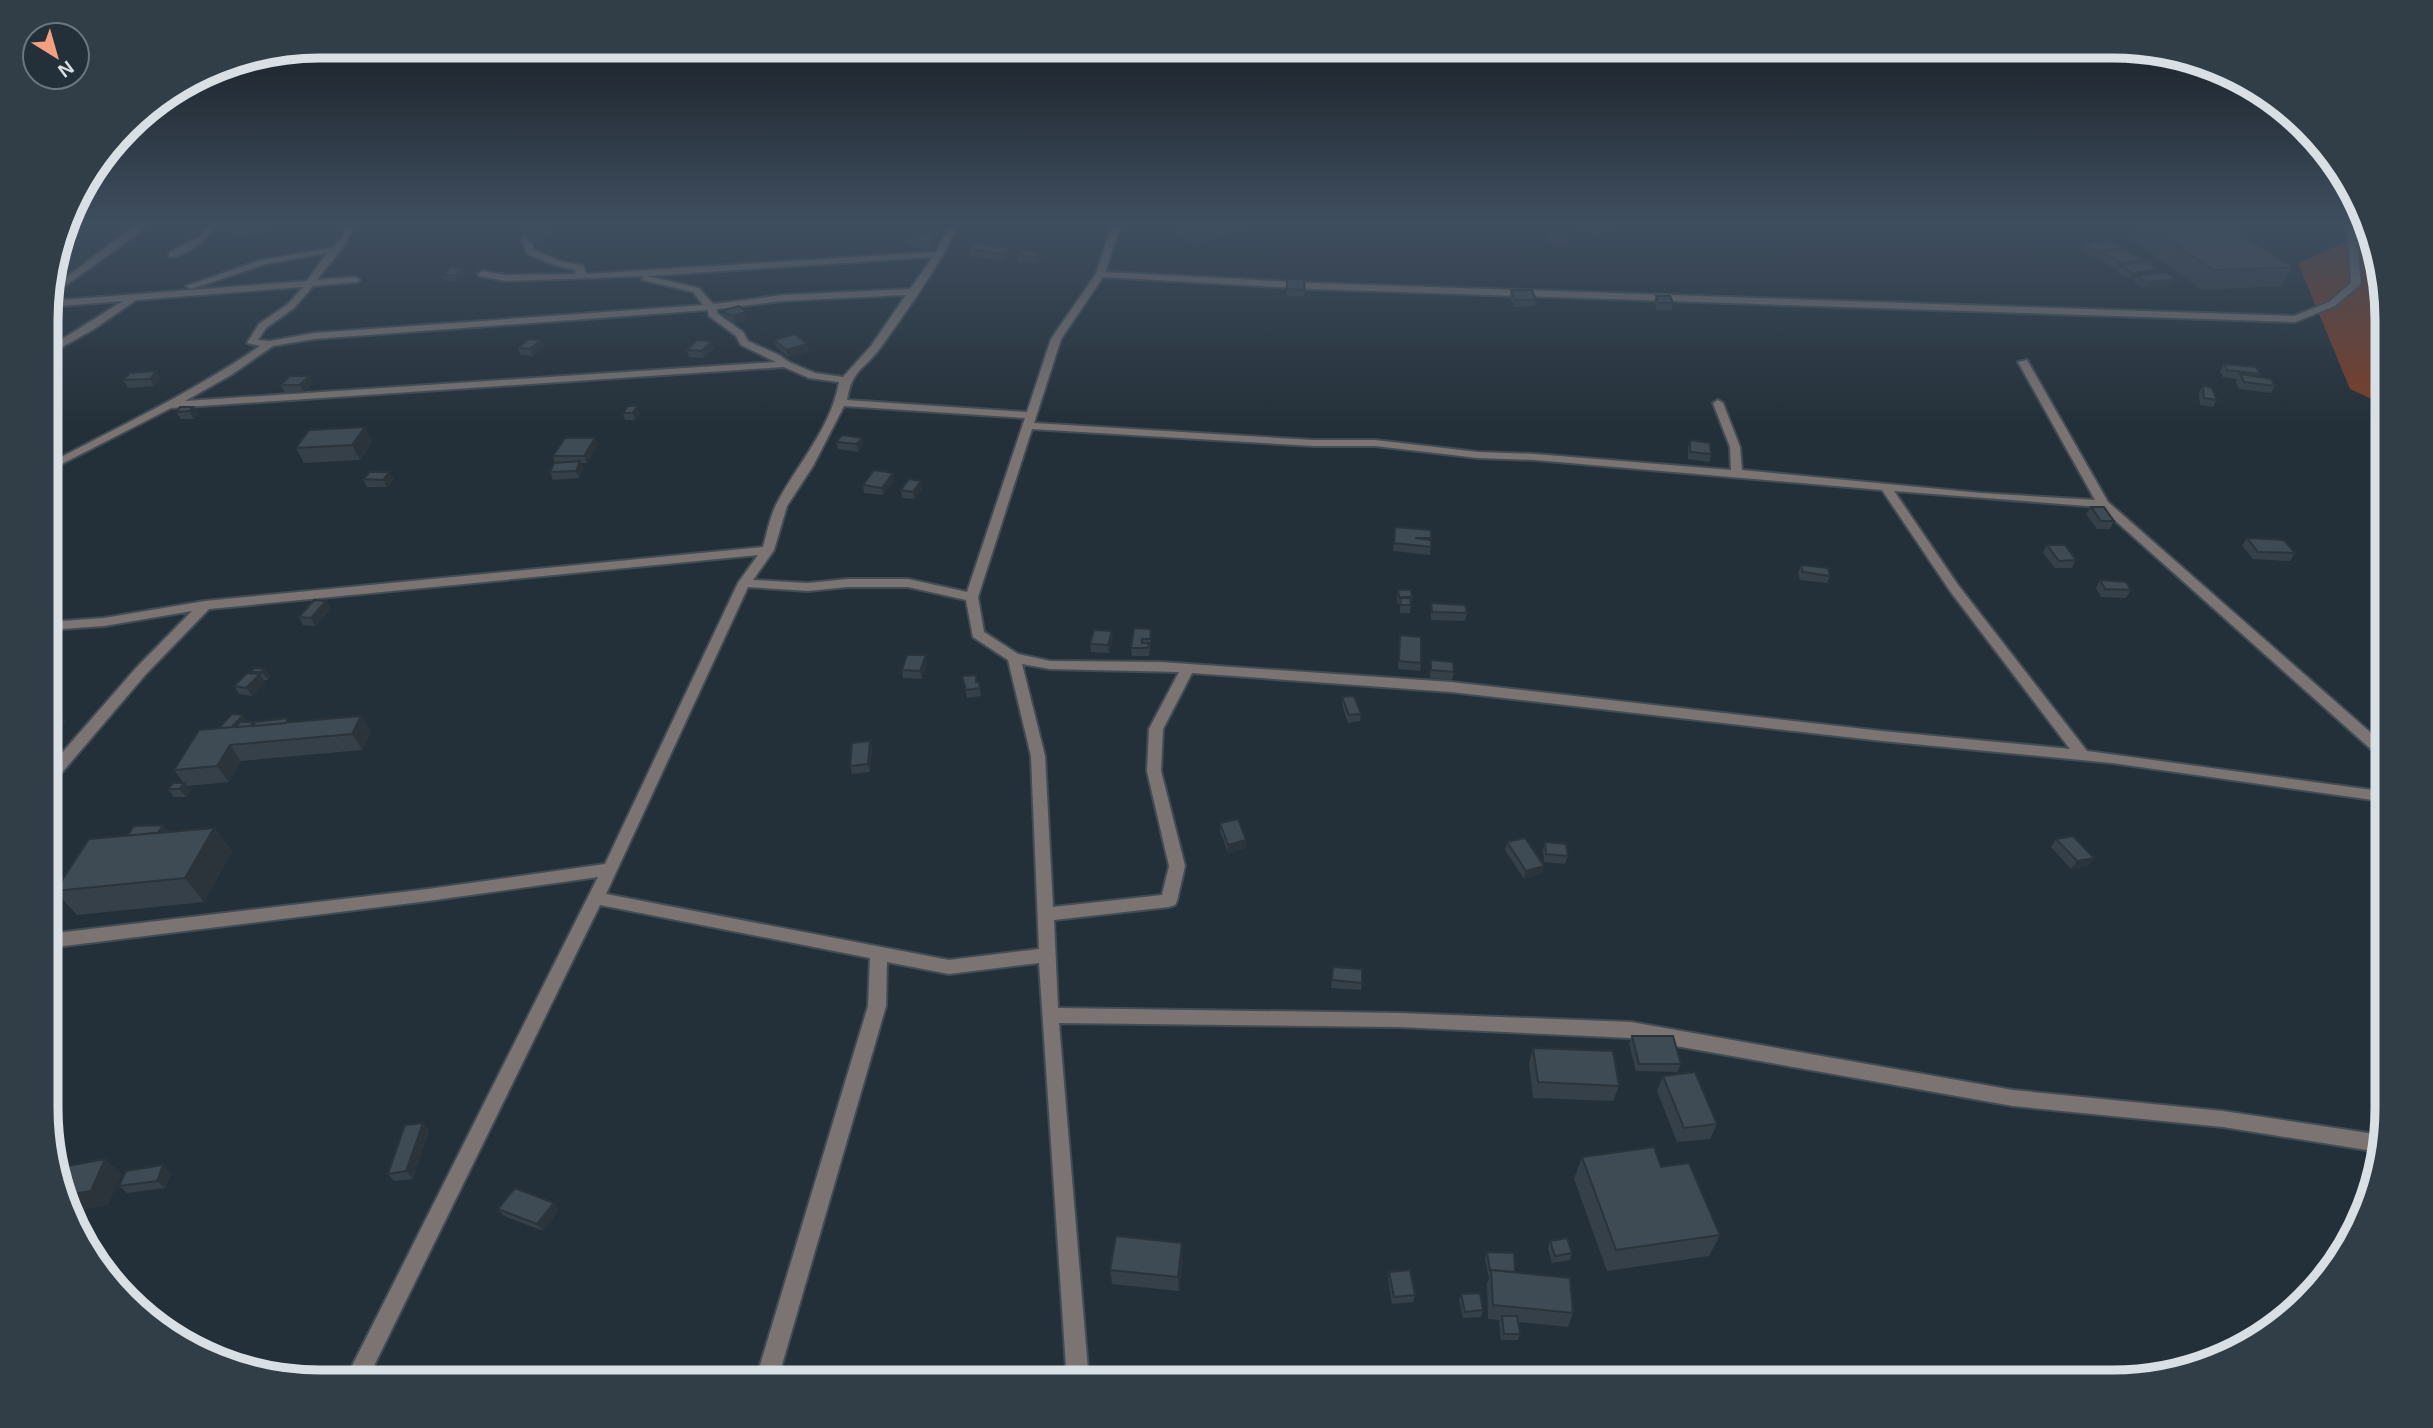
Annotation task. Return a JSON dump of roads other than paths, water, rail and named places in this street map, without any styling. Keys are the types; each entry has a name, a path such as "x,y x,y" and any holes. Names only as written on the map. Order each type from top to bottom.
{"street":[{"path":"163,295 179,290"},
{"path":"58,303 233,290"},
{"path":"303,290 292,304 255,331 252,342 270,344 314,336 398,328 712,306 782,298 914,292"},
{"path":"695,290 712,306 712,314 740,334 744,343 759,352 777,355 785,364 813,376 845,380"},
{"path":"1090,290 1056,339 972,597 978,634 1014,658 1050,665 1188,668 1451,687 2083,755 2375,795"},
{"path":"1433,290 2295,319 2332,304 2349,290"},
{"path":"361,1370 596,898 744,583 768,550 781,506 807,466 841,402 845,380 875,348 914,292"},
{"path":"58,346 133,298"},
{"path":"58,463 228,373 270,344"},
{"path":"2023,362 2103,504 2375,744"},
{"path":"169,405 785,364"},
{"path":"841,402 1030,421 1313,443 1374,443 1478,455 2103,504"},
{"path":"1718,403 1735,447 1737,474"},
{"path":"1886,487 1954,587 2083,755"},
{"path":"58,625 104,622 205,605 768,550"},
{"path":"744,583 808,587 848,583 908,583 972,597"},
{"path":"58,767 141,671 205,605"},
{"path":"1014,658 1038,756 1046,955 1077,1370"},
{"path":"1045,914 1169,901 1177,866 1154,771 1156,729 1188,668"},
{"path":"58,940 428,895 610,869"},
{"path":"596,898 949,967 1046,955"},
{"path":"770,1370 877,1006 879,954"},
{"path":"1050,1014 1399,1020 1631,1030 2014,1098 2223,1119 2373,1143"}]}
